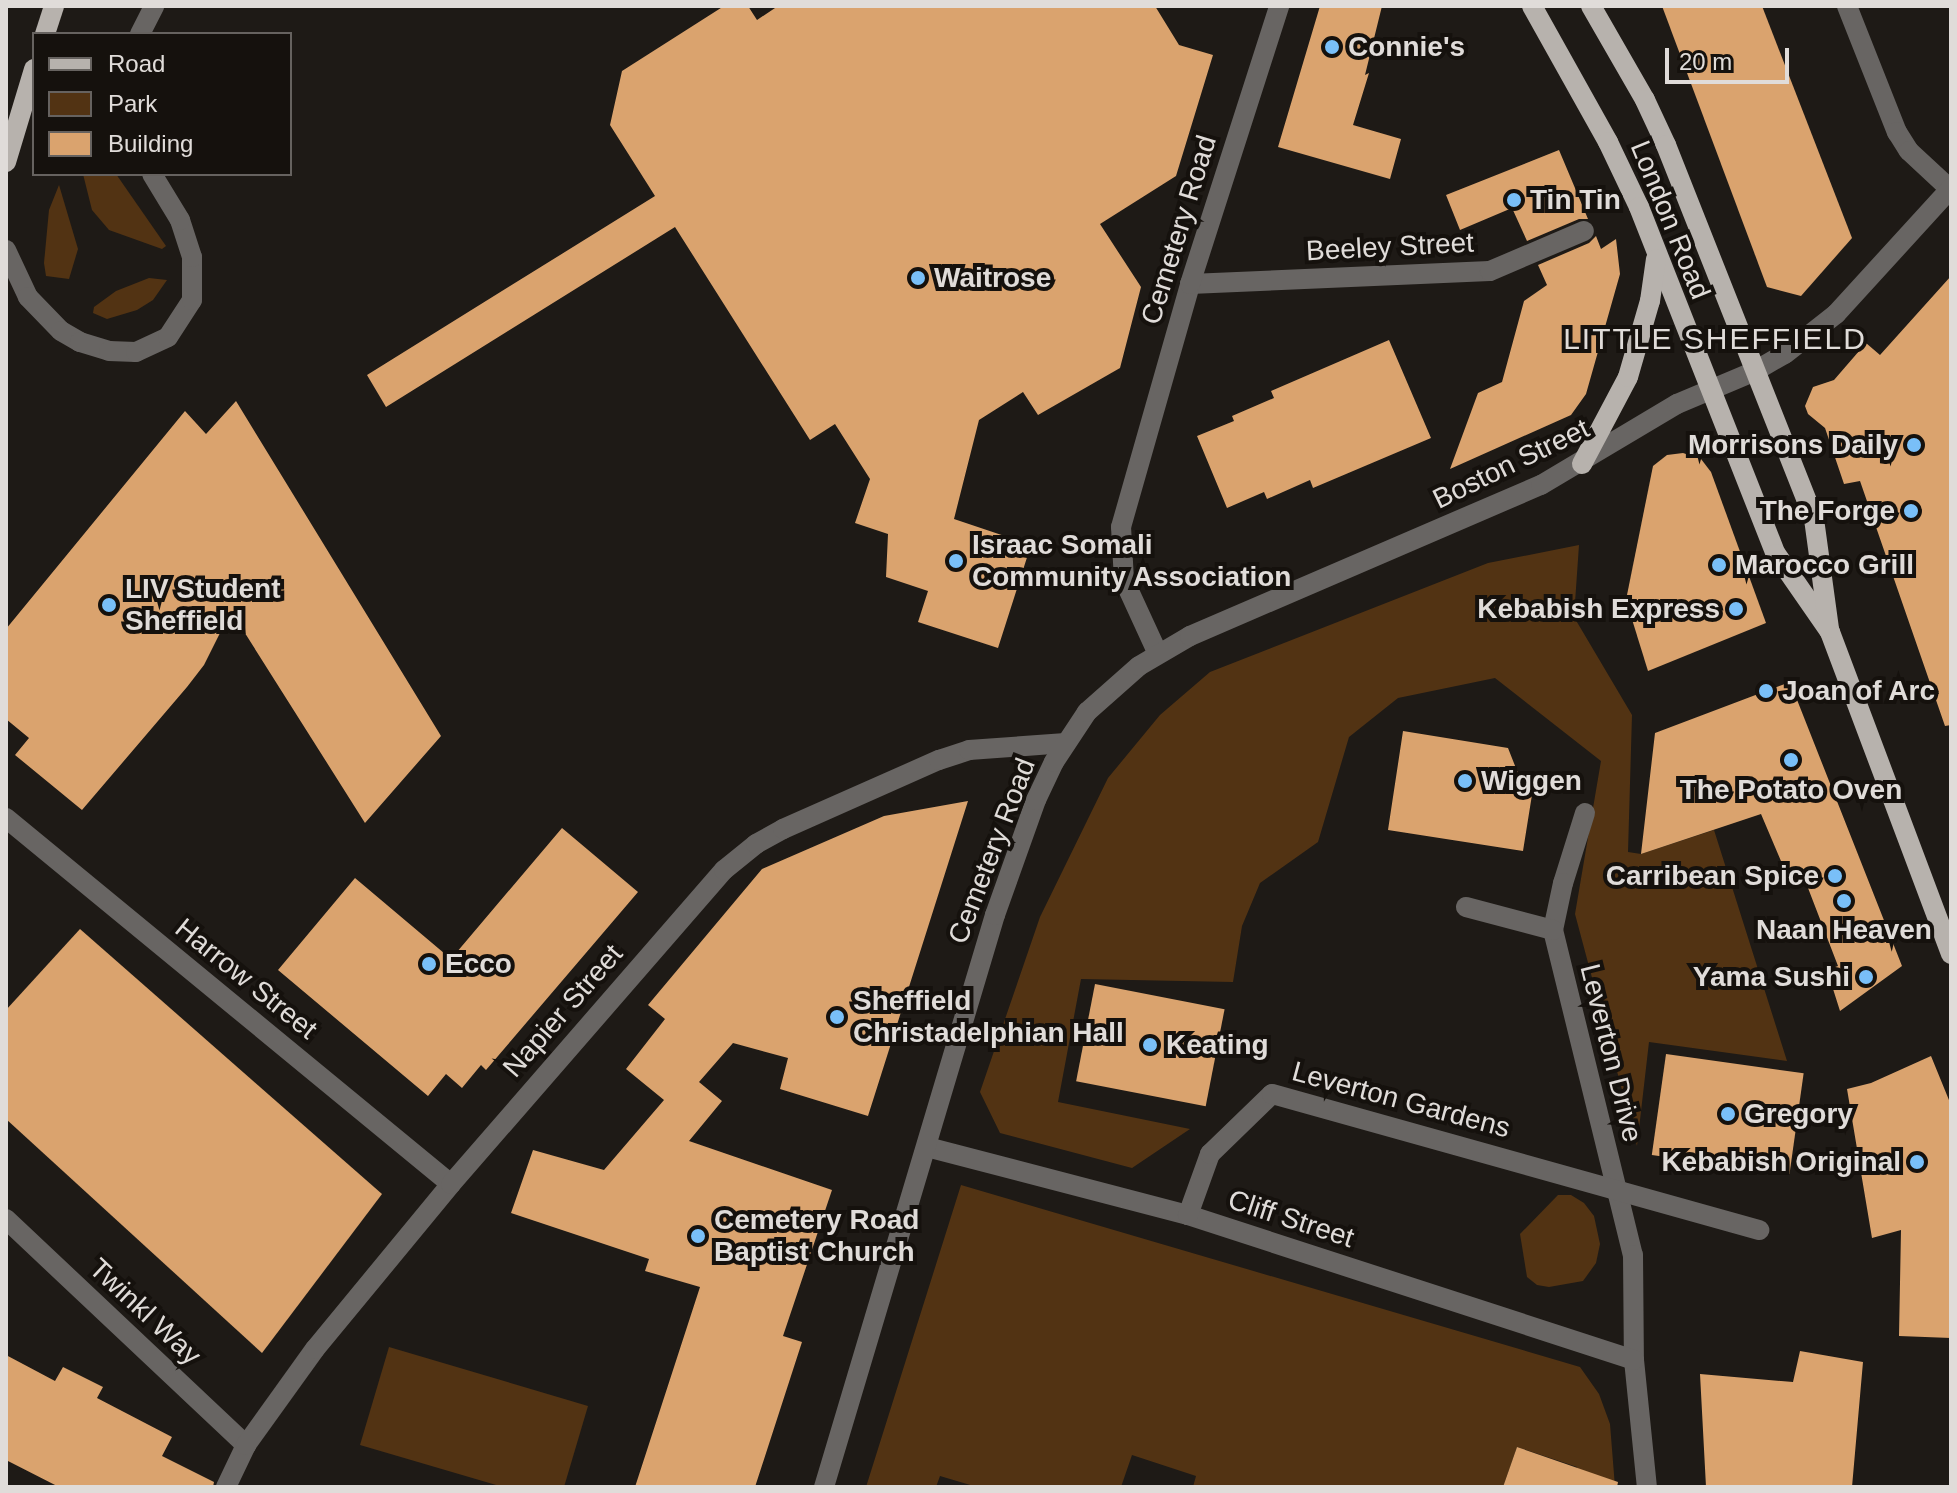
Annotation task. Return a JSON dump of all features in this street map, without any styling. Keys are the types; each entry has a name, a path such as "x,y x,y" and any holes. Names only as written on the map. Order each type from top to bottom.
{"main road":[{"path":"46,32 54,6"},
{"name":"London Road","path":"1532,6 1608,142 1776,554 1830,632"},
{"name":"London Road","path":"1591,6 1645,100 1666,145 1814,519 1830,632 1951,954"},
{"path":"6,162 32,76"},
{"path":"1582,464 1628,377 1650,301 1656,255"}],"street":[{"path":"141,32 154,6"},
{"name":"Cemetery Road","path":"1158,654 1124,580 1121,527 1190,284 1279,6"},
{"path":"1847,6 1897,132 1909,151 1950,189"},
{"path":"6,250 28,297 61,331 80,342 109,351 136,352 168,337 192,300 192,257 180,220 153,176"},
{"name":"Boston Street","path":"1066,743 1104,695 1158,654 1270,599 1434,534 1582,464 1677,404 1755,371 1811,335 1836,314 1950,189"},
{"name":"Beeley Street","path":"1190,284 1490,271 1584,231"},
{"name":"Cemetery Road","path":"824,1487 995,915 1036,800 1066,743"},
{"name":"Napier Street","path":"226,1487 246,1445 315,1349 451,1184 724,870 756,844 939,760 984,748 1066,743"},
{"name":"Leverton Drive","path":"1585,813 1563,883 1553,930 1614,1188"},
{"name":"Harrow Street","path":"6,818 451,1184"},
{"path":"1466,907 1553,930"},
{"name":"Leverton Gardens","path":"1188,1215 1210,1154 1272,1094 1759,1230"},
{"name":"Cliff Street","path":"927,1147 1188,1215 1634,1360"},
{"path":"1614,1188 1633,1255 1634,1360 1647,1487"},
{"name":"Twinkl Way","path":"6,1219 246,1445"}],"green space":[{"path":"84,176 117,176 166,246 162,249 109,230 92,210"},
{"path":"59,185 78,249 69,279 46,276 44,263 49,210"},
{"path":"149,278 167,280 153,300 137,310 107,319 93,313 94,307 116,291"},
{"path":"1579,545 1574,617 1632,715 1628,852 1641,854 1714,830 1787,1061 1649,1042 1637,1146 1575,914 1601,761 1495,678 1398,698 1349,737 1318,842 1260,883 1242,926 1233,982 1081,979 1058,1102 1190,1129 1132,1168 1000,1133 980,1092 1040,917 1108,778 1160,715 1210,672 1488,563"},
{"path":"961,1185 1580,1367 1599,1394 1610,1424 1615,1487 1571,1487 1577,1467 1517,1447 1503,1487 1193,1487 1196,1476 1132,1455 1121,1487 977,1487 940,1476 936,1487 866,1487"},
{"path":"1558,1195 1571,1195 1584,1203 1594,1216 1600,1244 1596,1263 1583,1281 1549,1287 1537,1285 1527,1277 1520,1234"},
{"path":"389,1347 588,1406 564,1487 503,1487 360,1445"}],"building":[{"name":"Waitrose","path":"724,6 748,6 757,20 778,6 1155,6 1179,45 1213,55 1176,176 1100,224 1141,287 1120,368 1038,415 1023,392 979,420 954,519 1031,545 998,648 918,622 928,591 886,577 888,534 855,523 870,479 835,424 810,440 675,227 386,407 367,375 655,196 610,125 622,71"},
{"path":"1320,6 1382,6 1365,75 1369,73 1353,125 1401,139 1390,179 1278,147"},
{"path":"1662,6 1762,6 1852,238 1801,296 1767,287"},
{"name":"Tin Tin","path":"1559,150 1588,219 1579,219 1527,241 1512,208 1460,230 1446,195"},
{"path":"1596,236 1601,249 1616,239 1620,274 1586,394 1571,415 1450,469 1478,393 1502,382 1524,301 1547,285 1538,265 1589,243"},
{"name":"The Forge","path":"1951,276 1951,725 1945,726 1860,481 1844,484 1825,428 1808,414 1805,406 1813,387 1834,380 1866,343 1880,355"},
{"path":"1389,340 1431,438 1313,488 1310,480 1267,499 1264,492 1227,508 1197,436 1234,421 1232,416 1274,398 1271,391"},
{"name":"LIV Student Sheffield","path":"236,401 441,736 365,823 231,611 204,665 82,810 15,755 29,738 6,719 6,629 185,411 206,434"},
{"path":"1683,453 1701,459 1711,472 1766,623 1648,671 1626,600 1653,466 1667,455"},
{"path":"1790,682 1902,966 1840,1011 1827,970 1838,966 1803,875 1789,880 1761,814 1641,854 1655,733"},
{"name":"Wiggen","path":"1403,731 1508,748 1521,781 1535,776 1523,851 1388,830"},
{"path":"968,801 868,1116 780,1089 788,1058 733,1043 699,1082 722,1101 689,1141 832,1190 783,1336 802,1342 755,1487 635,1487 700,1287 645,1271 649,1259 511,1213 533,1150 604,1170 664,1100 626,1069 665,1019 648,1005 762,869 884,816"},
{"name":"Ecco","path":"562,828 638,892 486,1070 481,1065 462,1088 446,1074 428,1096 278,970 355,878 451,959"},
{"path":"80,929 382,1194 262,1353 6,1119 6,1010"},
{"name":"Keating","path":"1095,984 1225,1009 1206,1106 1076,1081"},
{"name":"Gregory","path":"1666,1054 1804,1073 1789,1174 1652,1155"},
{"path":"1931,1056 1951,1105 1951,1338 1899,1336 1901,1230 1872,1238 1847,1089 1871,1083"},
{"path":"1800,1351 1863,1362 1852,1487 1706,1487 1700,1374 1793,1382"},
{"path":"6,1355 55,1381 63,1367 103,1387 97,1398 172,1437 162,1456 214,1482 213,1487 59,1487 6,1460"},
{"path":"1517,1447 1618,1482 1617,1487 1503,1487"}],"place":[{"name":"Connie's","path":"1332,47"},
{"name":"Tin Tin","path":"1514,200"},
{"name":"Waitrose","path":"918,278"},
{"name":"Morrisons Daily","path":"1914,445"},
{"name":"The Forge","path":"1911,511"},
{"name":"Israac Somali Community Association","path":"956,561"},
{"name":"Marocco Grill","path":"1719,565"},
{"name":"LIV Student Sheffield","path":"109,605"},
{"name":"Kebabish Express","path":"1736,609"},
{"name":"Joan of Arc","path":"1766,691"},
{"name":"The Potato Oven","path":"1791,760"},
{"name":"Wiggen","path":"1465,781"},
{"name":"Carribean Spice","path":"1835,876"},
{"name":"Naan Heaven","path":"1844,901"},
{"name":"Ecco","path":"429,964"},
{"name":"Yama Sushi","path":"1866,977"},
{"name":"Sheffield Christadelphian Hall","path":"837,1017"},
{"name":"Keating","path":"1150,1045"},
{"name":"Gregory","path":"1728,1114"},
{"name":"Kebabish Original","path":"1917,1162"},
{"name":"Cemetery Road Baptist Church","path":"698,1236"}],"district":[{"name":"LITTLE SHEFFIELD","path":"1715,339"}]}
